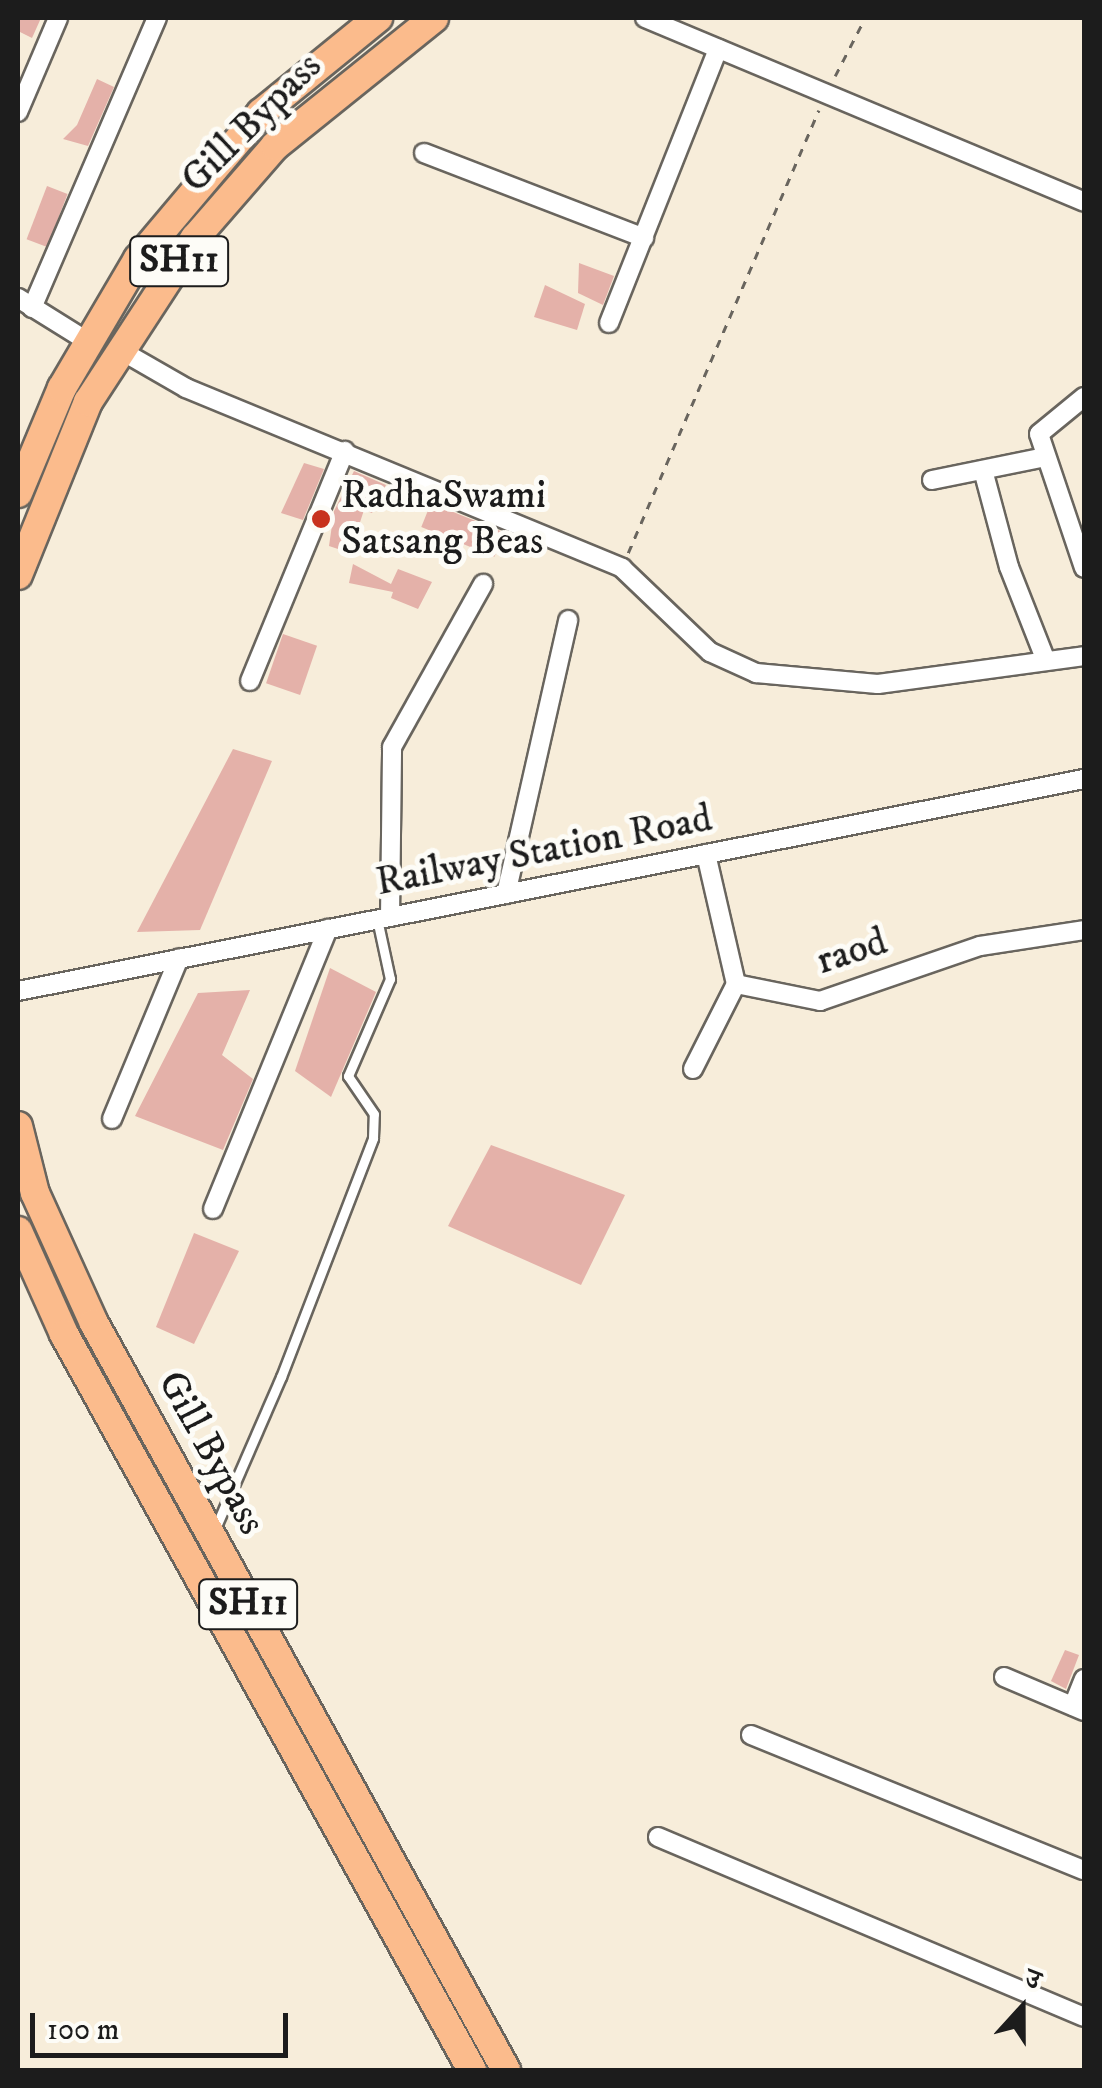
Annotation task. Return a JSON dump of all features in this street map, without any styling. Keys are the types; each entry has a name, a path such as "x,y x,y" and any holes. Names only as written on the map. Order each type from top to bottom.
{"main road":[{"name":"Gill Bypass","path":"18,492 87,341 138,259 200,179 294,82 378,18"},
{"name":"Gill Bypass","path":"18,575 81,418 120,350 234,189 349,81 434,18"},
{"name":"Gill Bypass","path":"18,1126 61,1259 506,2070"},
{"name":"Gill Bypass","path":"18,1231 64,1334 472,2070"}],"street":[{"path":"18,112 58,18"},
{"path":"87,341 25,303 157,18"},
{"path":"645,18 824,98 1084,202"},
{"path":"609,323 718,50"},
{"path":"424,153 644,238"},
{"path":"120,350 186,388 622,568 710,652 756,673 878,684 1084,656"},
{"path":"1081,406 1041,429 1045,456 1084,568"},
{"path":"250,681 346,451"},
{"path":"932,480 1045,456"},
{"path":"983,470 1009,566 1046,661"},
{"path":"384,918 392,747 483,584"},
{"path":"506,894 568,620"},
{"name":"Railway Station Road","path":"18,991 1084,779"},
{"path":"694,1069 736,984 706,854"},
{"path":"213,1210 328,929"},
{"name":"raod","path":"736,984 820,1001 980,946 1084,930"},
{"path":"112,1119 179,958"},
{"path":"1004,1677 1079,1709 1084,1679"},
{"path":"751,1734 1084,1870"},
{"path":"658,1838 1084,2017"}],"lane":[{"path":"211,1536 281,1377 376,1123 348,1076 390,978 384,918"}],"path":[{"path":"622,568 824,98 866,18"}],"building":[{"path":"18,18 41,18 32,38 18,31"},
{"path":"97,79 114,87 88,146 63,139 77,125"},
{"path":"47,186 68,194 47,247 27,239"},
{"path":"579,263 614,276 603,305 578,293"},
{"path":"545,285 585,304 577,330 534,317"},
{"path":"304,463 324,469 303,520 281,513"},
{"path":"354,471 386,485 372,513 364,510 350,553 329,546 334,511"},
{"path":"431,503 504,533 495,557 421,527"},
{"path":"353,564 391,584 398,569 432,582 418,609 391,598 393,592 349,583"},
{"path":"283,634 317,646 300,695 266,683"},
{"path":"233,749 272,761 200,930 137,932"},
{"path":"330,968 376,992 331,1097 295,1071"},
{"path":"250,990 222,1055 253,1079 223,1150 135,1116 198,993"},
{"path":"491,1145 625,1195 581,1285 448,1226"},
{"path":"194,1233 239,1251 194,1344 156,1327"},
{"path":"1065,1650 1079,1655 1066,1689 1051,1681"}],"place":[{"name":"RadhaSwami Satsang Beas","path":"321,519"}]}
